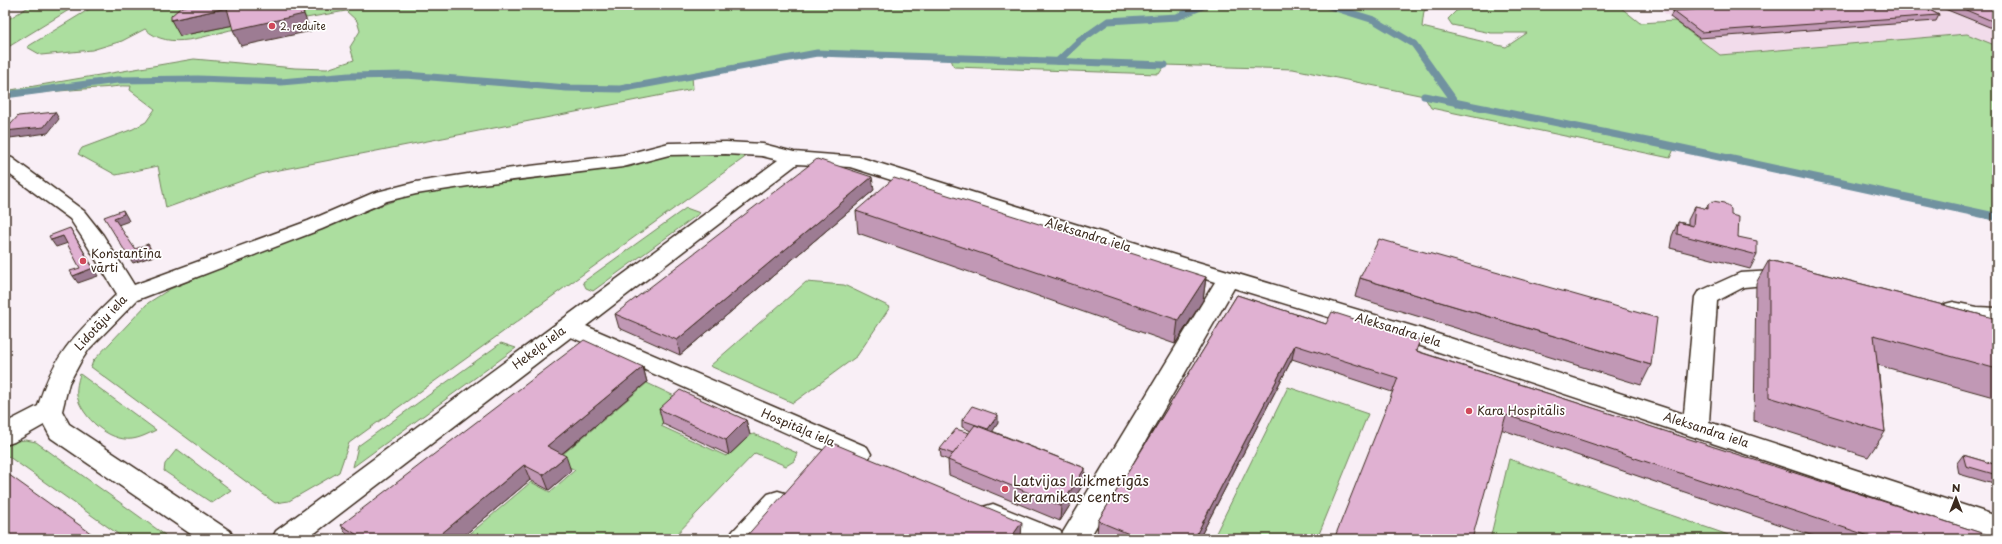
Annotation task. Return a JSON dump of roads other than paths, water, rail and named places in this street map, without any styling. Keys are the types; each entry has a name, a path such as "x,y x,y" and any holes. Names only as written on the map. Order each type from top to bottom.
{"street":[{"name":"Aleksandra iela","path":"129,295 315,225 380,197 416,188 481,178 623,161 669,149 726,148 763,150 792,158 852,161 1228,279 1414,335 1997,526"},
{"name":"Hekeļa iela","path":"286,539 792,158"},
{"name":"Lidotāju iela","path":"5,162 77,215 92,235 129,295 81,343 70,358 57,384 49,411"},
{"path":"1696,427 1706,297 1740,280 1790,277 1812,280"},
{"path":"1074,539 1228,279"},
{"path":"1931,304 1976,314 1997,315"},
{"name":"Hospitāļa iela","path":"568,326 826,452 876,462"},
{"path":"5,435 49,411 60,431 220,539"},
{"path":"743,539 796,483"},
{"path":"973,506 1050,539"}],"waterway":[{"path":"1058,61 1078,42 1108,21 1177,17 1205,5"},
{"path":"1326,5 1374,20 1414,44 1456,102"},
{"path":"5,95 117,80 198,79 281,82 349,76 406,75 567,88 620,89 817,53 1165,65"},
{"path":"1424,96 1456,102"},
{"path":"1456,102 1657,143"},
{"path":"1652,142 1997,217"}],"place":[{"name":"2. reduīte","path":"272,26"},
{"name":"Konstantīna vārti","path":"83,261"},
{"name":"Kara Hospitālis","path":"1469,411"},
{"name":"Latvijas laikmetīgās keramikas centrs","path":"1005,489"}]}
